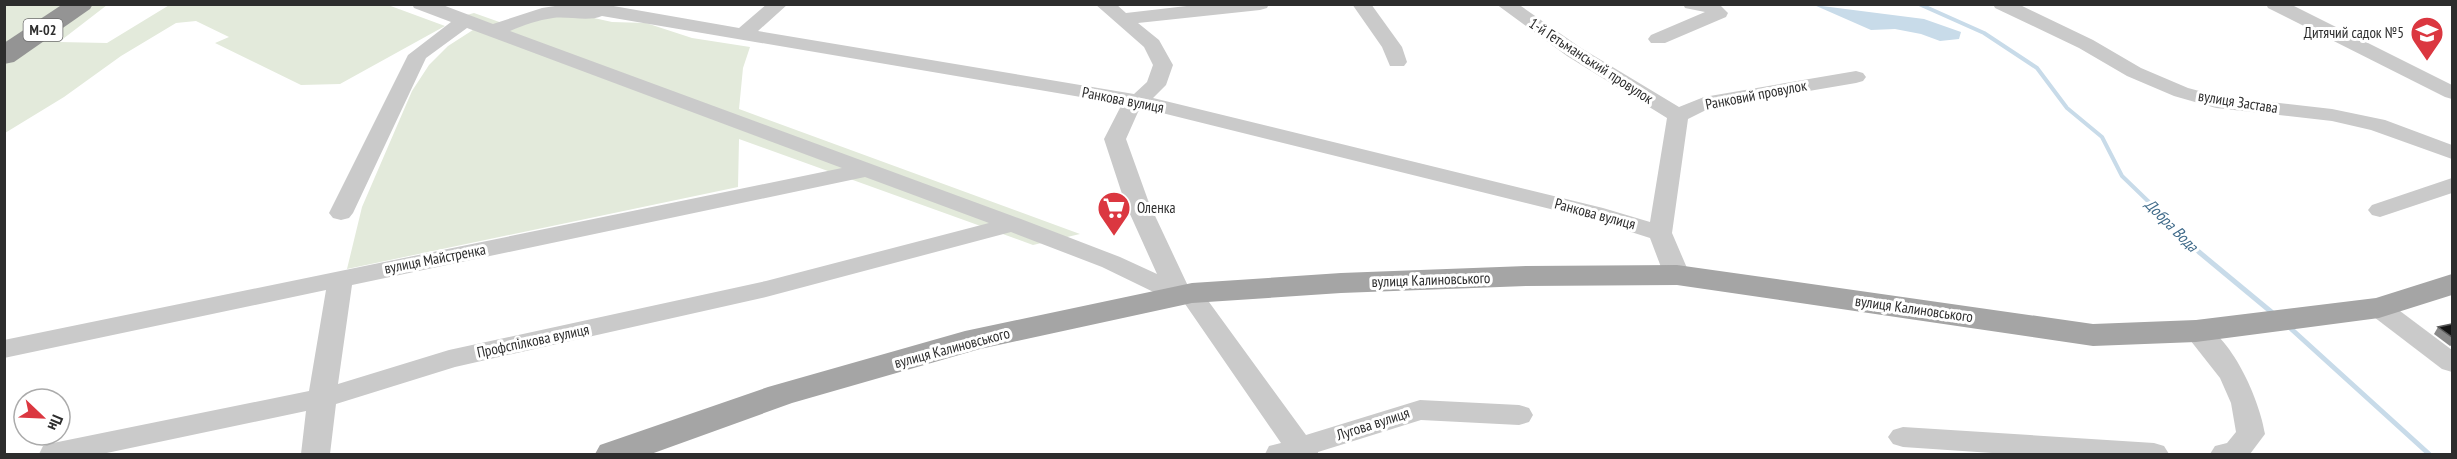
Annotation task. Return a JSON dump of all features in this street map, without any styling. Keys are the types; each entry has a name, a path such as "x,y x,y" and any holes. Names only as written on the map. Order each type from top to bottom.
{"highway":[{"name":"М-02","path":"4,56 81,4"}],"main road":[{"name":"вулиця Калиновського","path":"613,454 780,395 977,339 1185,294 1445,279 1677,275 2093,334 2196,331 2379,308 2452,284"}],"street":[{"path":"421,4 1013,224 1185,294 1197,304 1294,452"},
{"name":"Ранкова вулиця","path":"577,4 622,15 742,33 1138,101 1595,213 1660,233"},
{"path":"492,31 533,14 567,10 622,15 651,4"},
{"path":"742,33 779,4"},
{"path":"1104,4 1152,44 1163,65 1156,85 1129,109 1115,139 1137,203 1185,294"},
{"path":"1122,19 1260,4"},
{"path":"1361,4 1392,47 1397,62"},
{"name":"1-й Гетьманський провулок","path":"1504,4 1574,52 1678,116"},
{"path":"1658,39 1719,13 1712,8 1692,4"},
{"path":"2275,4 2452,93"},
{"name":"вулиця Застава","path":"2011,5 2134,72 2181,92 2216,102 2321,114 2378,124 2452,152"},
{"path":"341,213 418,55 464,21"},
{"name":"Ранковий провулок","path":"1678,116 1704,103 1856,77"},
{"path":"1677,275 1660,233 1678,116"},
{"name":"вулиця Майстренка","path":"4,349 866,170"},
{"path":"2380,210 2452,185"},
{"name":"Профспілкова вулиця","path":"53,454 322,398 406,375 449,359 562,336 766,289 1013,224"},
{"path":"316,454 340,279"},
{"path":"2379,308 2452,363"},
{"path":"2196,331 2226,364 2240,388 2248,411 2251,434 2237,450 2224,454"},
{"name":"Лугова вулиця","path":"1294,452 1420,410 1519,415"},
{"path":"1902,437 2154,454"}],"green space":[{"path":"171,4 388,5 445,26 340,84 301,85 215,43 229,37 196,21 176,23 121,56 64,97 5,133 4,5 107,5 59,42 107,43"},
{"path":"474,13 516,28 536,18 571,13 612,22 646,23 692,38 750,47 743,68 739,109 1080,234 1033,245 739,139 738,187 347,269 362,207 412,91 429,65 448,46 476,28 463,16"}],"water":[{"path":"1814,5 1924,19 1961,32 1959,39 1940,41 1921,34 1895,29 1871,30"}],"building":[{"path":"2452,324 2452,337 2438,327"}],"waterway":[{"name":"Добра Вода","path":"1919,4 1984,33 2037,68 2067,108 2102,137 2122,176 2150,203"},
{"name":"Добра Вода","path":"2148,202 2199,252 2275,315"},
{"name":"Добра Вода","path":"2288,326 2429,454"}],"place":[{"name":"Дитячий садок №5","path":"2427,62"},
{"name":"Оленка","path":"1114,237"}]}
